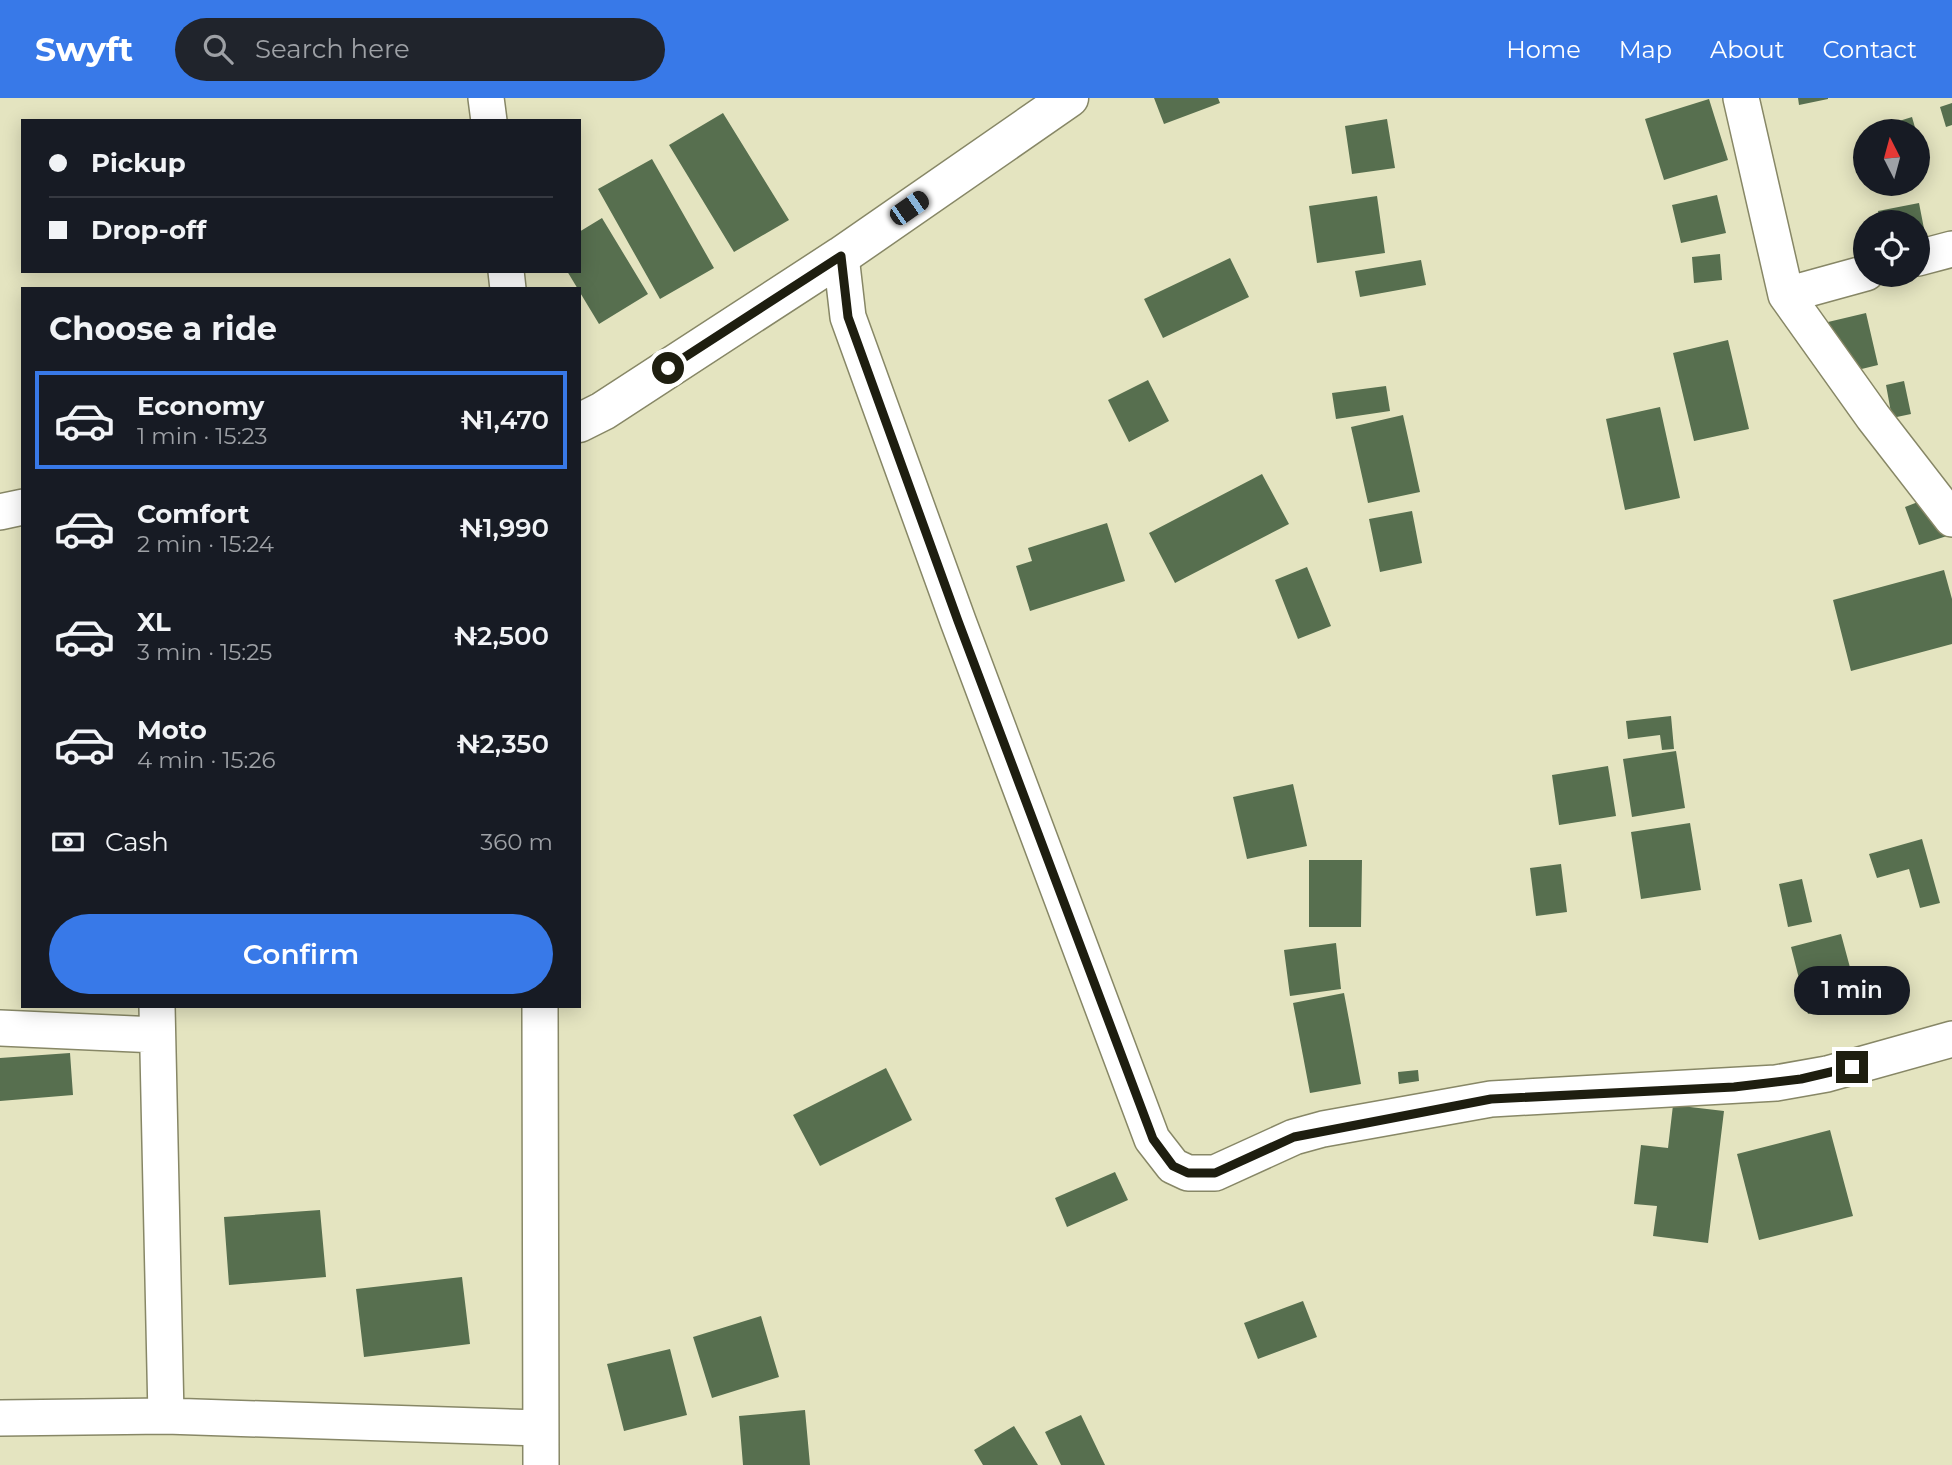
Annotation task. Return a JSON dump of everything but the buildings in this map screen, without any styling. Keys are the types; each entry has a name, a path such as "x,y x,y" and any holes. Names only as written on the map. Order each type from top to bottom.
{"street":[{"path":"486,98 489,119"},
{"path":"581,422 603,411 841,256 1069,98"},
{"path":"1741,98 1786,295 1873,417 1952,519"},
{"path":"1930,255 1952,249"},
{"path":"841,256 848,317 958,621 1153,1139 1173,1166 1188,1173 1215,1173 1304,1135 1491,1099 1776,1083 1827,1074 1952,1039"},
{"path":"1786,295 1853,277"},
{"path":"0,512 21,507"},
{"path":"540,1008 541,1465"},
{"path":"0,1028 157,1021 166,1416"},
{"path":"0,1418 166,1416 540,1428"}],"route":[{"path":"668,368 841,256 848,317 958,621 1153,1139 1173,1166 1188,1173 1215,1173 1294,1137 1323,1129 1491,1099 1734,1087 1801,1079 1852,1067"}]}
